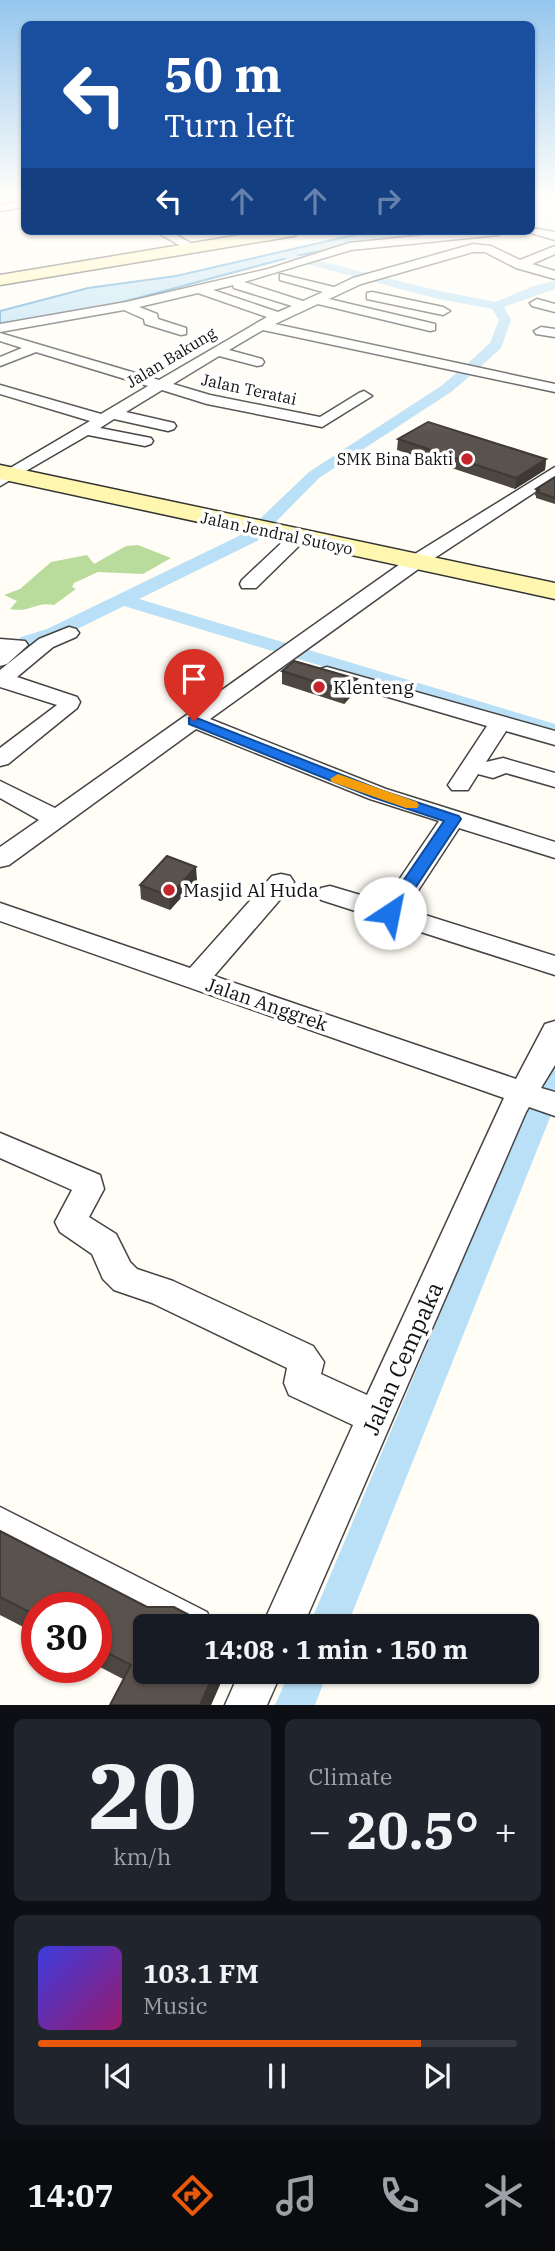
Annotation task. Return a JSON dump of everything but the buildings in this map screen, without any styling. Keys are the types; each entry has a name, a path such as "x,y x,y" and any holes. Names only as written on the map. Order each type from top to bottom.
{"street":[{"path":"0,280 27,276"},
{"path":"0,328 125,306 197,288 267,276"},
{"path":"298,276 337,290 443,312"},
{"name":"Jalan Bakung","path":"3,476 261,325 371,276"},
{"path":"229,282 312,303 430,327"},
{"path":"197,288 281,317"},
{"path":"537,303 555,308"},
{"path":"125,306 152,317 150,321 181,331"},
{"path":"261,325 555,388"},
{"name":"Jalan Teratai","path":"0,337 207,399 322,422 364,396"},
{"path":"0,362 35,348"},
{"path":"216,351 257,362"},
{"path":"0,389 106,417 168,426"},
{"path":"27,410 43,402"},
{"path":"84,430 145,441"},
{"path":"0,859 418,561 555,472"},
{"name":"Jalan Jendral Sutoyo","path":"3,476 555,591"},
{"path":"249,584 298,537"},
{"path":"0,760 66,708 69,702 1,673 27,643 69,634"},
{"path":"293,650 500,723 555,738"},
{"path":"194,721 352,784 555,850"},
{"path":"500,723 466,776 493,771 503,765 555,780"},
{"path":"0,788 56,819"},
{"path":"390,913 453,819"},
{"path":"196,979 281,882"},
{"path":"330,894 555,966"},
{"name":"Jalan Anggrek","path":"0,912 542,1099"},
{"name":"Jalan Cempaka","path":"287,1614 513,1108 542,1099 555,1031"},
{"path":"0,1145 89,1184 89,1190 73,1214 71,1222 104,1244 121,1276 133,1283 161,1291 301,1357 306,1362 302,1383 375,1417"},
{"path":"0,1526 169,1614"},
{"path":"246,1705 255,1684"}],"green space":[{"path":"138,545 171,558 143,574 98,572 74,583 72,587 76,589 54,605 42,604 23,610 10,609 17,601 4,595 20,589 51,562 87,555 94,564 126,546"}],"water":[{"path":"176,276 222,276 108,306 0,324 0,311 88,288"}],"waterway":[{"path":"363,276 434,294 497,306"},
{"path":"497,306 537,289 555,285"},
{"path":"123,600 251,537 314,475 446,389 496,345 505,320 497,306"},
{"path":"0,666 28,641 54,633 123,600"},
{"path":"123,600 555,731"},
{"path":"333,1614 555,1071"},
{"path":"295,1705 304,1684"}],"slow traffic":[{"path":"338,779 411,805"}],"place":[{"name":"SMK Bina Bakti","path":"467,459"},
{"name":"Klenteng","path":"319,687"},
{"name":"Masjid Al Huda","path":"169,890"}],"route":[{"path":"194,721 377,794 453,819 390,913"}]}
